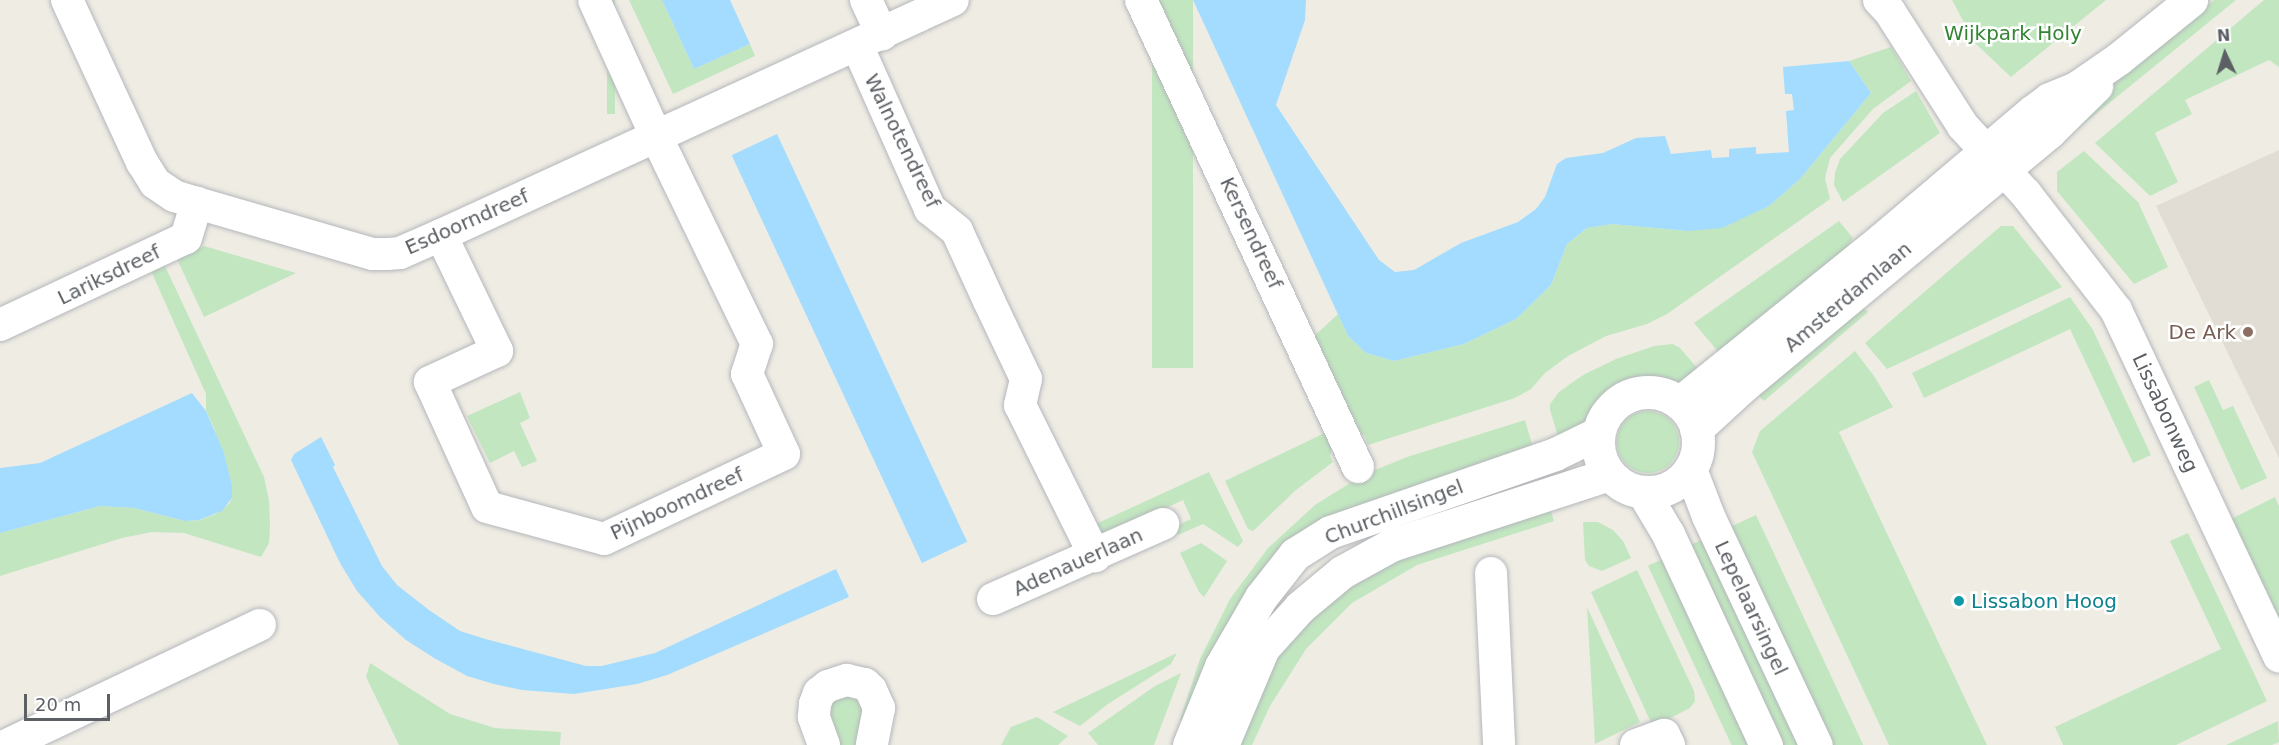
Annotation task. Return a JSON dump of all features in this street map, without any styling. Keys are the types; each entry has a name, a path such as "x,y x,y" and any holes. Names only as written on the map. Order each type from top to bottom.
{"street":[{"name":"Esdoorndreef","path":"68,0 142,162 155,183 174,196 373,254 400,252 441,235 953,0"},
{"path":"594,0 656,136"},
{"name":"Walnotendreef","path":"866,0 870,40 930,209 957,231 1026,379 1020,405 1095,556"},
{"name":"Kersendreef","path":"1141,0 1231,189 1358,467"},
{"path":"1879,0 1890,12 1963,126 2003,170"},
{"name":"Amsterdamlaan","path":"1688,416 2003,170 2049,99 2076,88 2118,59 2191,0"},
{"name":"Pijnboomdreef","path":"441,235 497,351 430,382 487,507 604,539 784,454 747,374 757,344 656,136"},
{"name":"Lissabonweg","path":"2003,170 2116,310 2279,657"},
{"name":"Lariksdreef","path":"0,325 186,237 197,203"},
{"path":"1656,392 1688,416 1697,450 1690,469 1670,487 1643,492 1624,486 1609,474 1599,455 1598,434 1609,410 1630,395 1656,392"},
{"name":"Churchillsingel","path":"1189,745 1221,666 1261,597 1295,555 1330,532 1548,456 1598,434"},
{"name":"Lepelaarsingel","path":"1690,469 1708,516 1816,745"},
{"name":"Churchillsingel","path":"1222,745 1263,648 1300,607 1342,572 1391,545 1609,474"},
{"path":"1643,492 1668,534 1766,745"},
{"name":"Adenauerlaan","path":"993,599 1164,524"},
{"path":"1491,573 1499,745"},
{"path":"7,745 260,625"},
{"path":"824,745 814,717 815,704 819,693 828,686 836,681 847,680 858,681 871,690 879,708 872,745"},
{"path":"1636,745 1664,735 1669,745"}],"shaded area":[{"name":"De Ark","path":"2279,150 2279,458 2156,206"}],"green space":[{"path":"607,0 615,0 615,114 607,114"},
{"path":"629,0 662,0 694,69 750,44 755,56 673,94"},
{"path":"1152,0 1193,0 1193,368 1152,368"},
{"name":"Wijkpark Holy","path":"1952,0 2106,0 2011,77 1975,43"},
{"path":"2214,0 2236,0 2065,139 2110,85"},
{"path":"2264,0 2279,0 2279,67 2269,60 2185,100 2192,114 2155,133 2178,182 2150,196 2095,143"},
{"path":"1891,47 1911,81 1873,109 1830,158 1825,178 1830,199 1667,314 1647,324 1606,336 1568,356 1545,373 1531,389 1515,398 1368,445 1365,436 1349,425 1310,340 1338,314 1348,336 1366,353 1394,361 1464,344 1516,319 1551,285 1567,244 1587,228 1612,224 1688,231 1769,206 1800,179 1871,93 1849,61"},
{"path":"1916,91 1940,133 1843,202 1834,185 1840,159 1883,113"},
{"path":"2084,151 2138,202 2168,267 2134,284 2057,191 2057,172"},
{"path":"1839,221 1853,238 1838,260 1721,355 1694,323"},
{"path":"2001,226 2013,226 2062,287 1887,369 1865,343"},
{"path":"204,246 296,273 204,317 177,259"},
{"path":"165,266 264,477 269,500 269,543 261,557 184,533 152,532 122,538 0,576 0,533 100,506 134,508 185,521 200,520 216,514 229,504 232,498 214,428 206,411 206,394 151,271"},
{"path":"2070,297 2093,330 2151,455 2133,463 2070,329 1924,398 1912,373"},
{"path":"1863,307 1868,312 1764,401 1753,389"},
{"path":"1673,344 1680,348 1699,370 1690,379 1679,382 1648,377 1627,380 1616,385 1599,400 1586,422 1560,443 1550,410 1550,404 1559,392 1583,375 1616,359 1654,346"},
{"path":"1855,351 1893,407 1839,432 1987,745 1889,745 1752,452 1760,431"},
{"path":"2209,380 2223,410 2233,406 2267,478 2241,490 2194,387"},
{"path":"520,392 530,418 520,423 537,461 522,467 514,451 490,463 467,416"},
{"path":"1648,411 1660,413 1670,420 1677,430 1679,442 1677,454 1670,464 1660,471 1648,473 1636,471 1626,464 1619,454 1617,442 1619,430 1626,420 1636,413"},
{"path":"1525,420 1534,451 1314,536 1187,722 1180,720 1200,659 1230,599 1268,548 1315,505 1363,475 1407,457"},
{"path":"1333,429 1336,436 1330,456 1333,462 1296,490 1253,531 1248,529 1225,481"},
{"path":"1209,472 1243,541 1238,547 1203,524 1178,535 1174,527 1191,519 1183,500 1102,538 1096,524"},
{"path":"2275,497 2279,506 2279,618 2231,519"},
{"path":"1548,501 1554,521 1417,565 1352,603 1306,649 1270,706 1252,745 1232,745 1249,700 1299,618 1393,551"},
{"path":"1756,515 1863,745 1826,745 1725,529"},
{"path":"1583,522 1598,522 1613,530 1623,541 1631,558 1602,571 1589,566 1585,560"},
{"path":"2188,533 2267,701 2176,745 2063,745 2055,727 2221,649 2170,541"},
{"path":"1710,536 1807,744 1773,745 1682,549"},
{"path":"1201,543 1227,561 1204,597 1199,592 1180,553"},
{"path":"1667,557 1755,745 1731,745 1648,566"},
{"path":"1637,570 1694,691 1695,701 1690,708 1653,727 1591,592"},
{"path":"1587,607 1640,722 1595,744"},
{"path":"1177,653 1171,664 1108,704 1080,726 1053,712"},
{"path":"370,663 450,714 495,728 561,732 560,745 399,745 366,677"},
{"path":"1181,673 1154,745 1098,745 1088,733 1155,686"},
{"path":"841,695 857,700 865,715 858,745 833,745 828,705"},
{"path":"1037,717 1068,736 1058,745 1001,745 1011,727"},
{"path":"2278,721 2279,742 2272,745 2226,745"}],"water":[{"path":"662,0 730,0 750,44 694,69"},
{"path":"1193,0 1306,0 1305,20 1276,105 1379,260 1395,272 1414,270 1461,243 1518,222 1536,209 1545,197 1557,164 1566,158 1603,153 1636,138 1665,136 1671,154 1711,150 1712,158 1729,157 1729,149 1756,147 1756,154 1789,152 1786,111 1794,110 1792,94 1785,94 1783,67 1849,61 1871,93 1800,179 1769,206 1722,228 1688,231 1612,224 1587,228 1567,244 1551,285 1516,319 1464,344 1394,361 1366,353 1348,336"},
{"path":"777,134 967,542 922,563 732,155"},
{"path":"192,393 206,411 224,453 232,486 232,498 222,511 199,520 185,521 134,508 100,506 0,533 0,468 40,463"},
{"path":"321,437 335,465 333,467 382,566 397,585 460,631 482,638 586,666 602,666 655,653 836,569 849,597 667,675 637,684 574,694 522,690 467,676 406,640 380,617 357,591 340,563 291,460 294,454"}],"place":[{"name":"De Ark","path":"2248,332"},
{"name":"Lissabon Hoog","path":"1959,601"}]}
